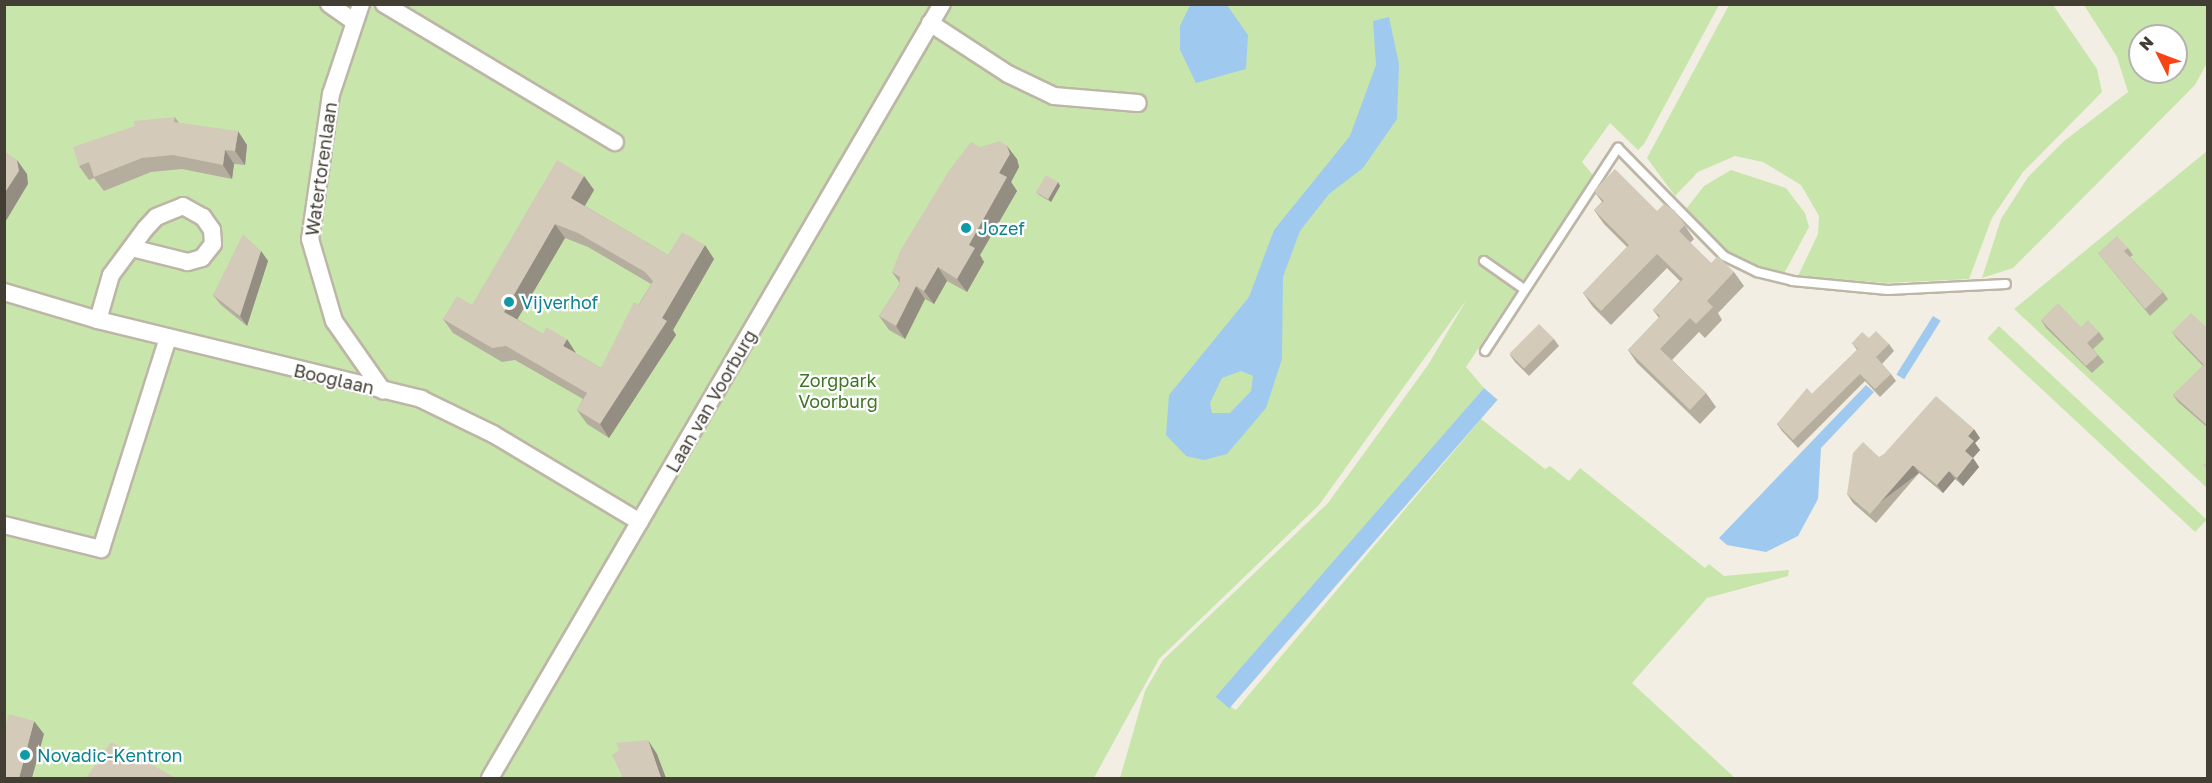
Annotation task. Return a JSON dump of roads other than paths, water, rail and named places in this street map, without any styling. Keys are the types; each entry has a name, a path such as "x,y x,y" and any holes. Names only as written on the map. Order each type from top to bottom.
{"street":[{"path":"329,4 353,21"},
{"name":"Watertorenlaan","path":"361,4 353,21 331,94 310,239 334,321 383,391"},
{"path":"384,4 615,142"},
{"name":"Laan van Voorburg","path":"490,778 942,4"},
{"path":"930,23 1008,74 1054,96 1138,103"},
{"path":"98,320 111,275 156,217 174,206 194,211 212,230 213,244 202,258 188,262 132,248"},
{"name":"Booglaan","path":"4,292 98,320 383,391 455,413 640,522"},
{"path":"4,525 101,549 168,338"}],"lane":[{"path":"1485,351 1618,148 1724,256 1757,272 1792,281 1878,289 2006,284"},
{"path":"1484,261 1524,289"}],"water":[{"path":"1190,5 1227,5 1248,35 1246,69 1196,83 1180,50 1180,26"},
{"path":"1389,17 1399,64 1397,119 1363,168 1329,194 1300,231 1283,277 1282,359 1266,408 1227,454 1204,460 1186,456 1166,435 1169,395 1249,297 1274,230 1350,136 1376,65 1373,21","holes":["1241,371 1253,376 1251,391 1230,413 1212,413 1210,403 1222,378"]},
{"path":"1933,316 1941,321 1904,379 1896,375"},
{"path":"1866,385 1874,392 1821,448 1818,499 1798,536 1766,552 1727,545 1719,538"},
{"path":"1484,388 1498,400 1229,708 1216,697"}],"place":[{"name":"Jozef","path":"966,228"},
{"name":"Vijverhof","path":"509,302"},
{"name":"Novadic-Kentron","path":"25,755"}],"park label":[{"name":"Zorgpark Voorburg","path":"838,391"}]}
